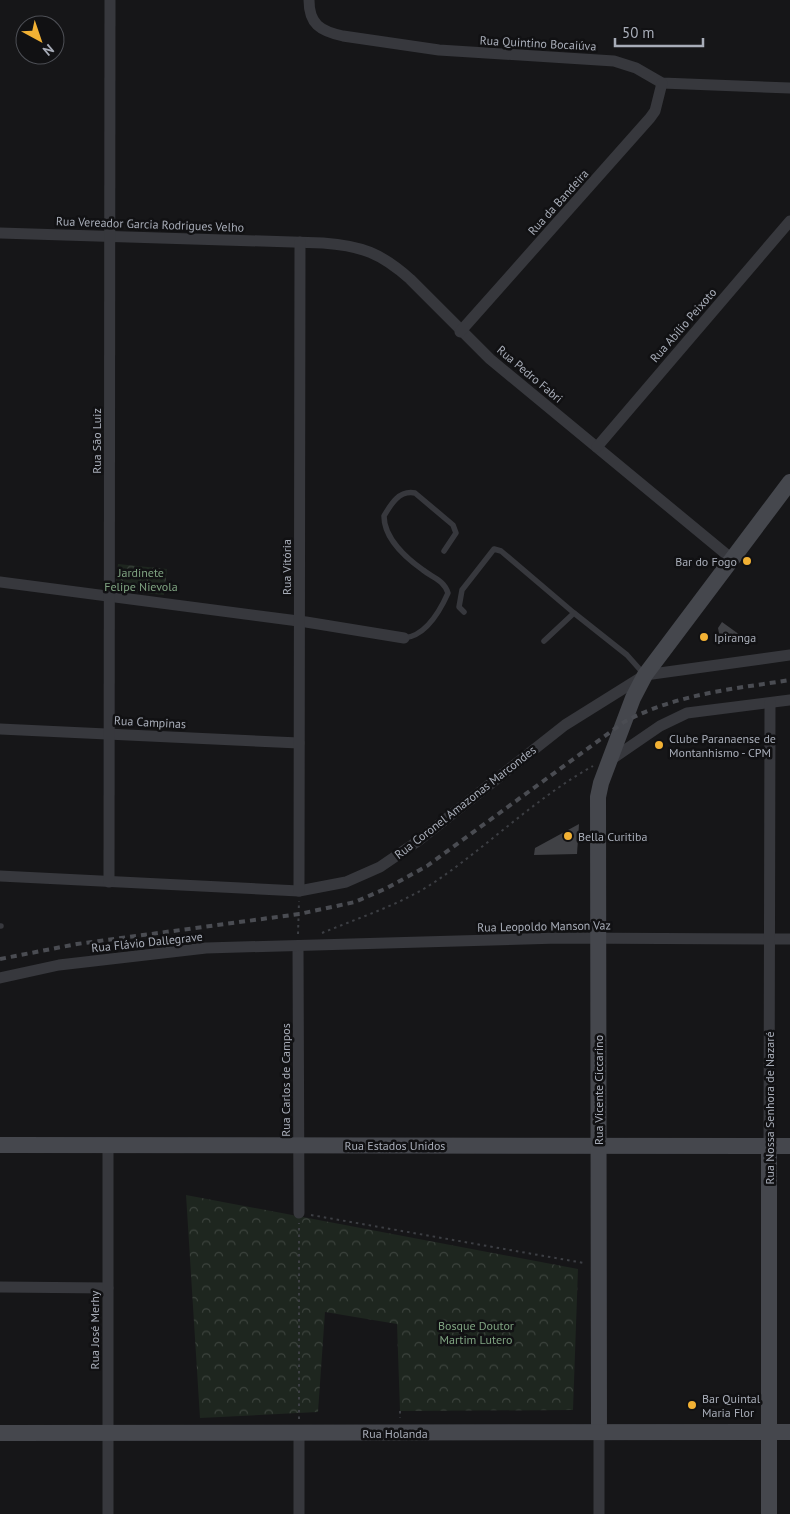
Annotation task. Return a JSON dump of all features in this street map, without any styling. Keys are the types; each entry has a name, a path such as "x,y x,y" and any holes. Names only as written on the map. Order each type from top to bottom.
{"main road":[{"name":"Rua Coronel Amazonas Marcondes","path":"645,675 790,482"},
{"name":"Rua Vicente Ciccarino","path":"599,1432 598,797 600,764 645,675"},
{"name":"Rua Estados Unidos","path":"0,1145 790,1146"},
{"name":"Rua Nossa Senhora de Nazaré","path":"768,1514 769,1146"},
{"name":"Rua Holanda","path":"0,1433 790,1432"}],"street":[{"name":"Rua São Luiz","path":"109,882 110,0"},
{"name":"Rua Quintino Bocaiúva","path":"308,0 313,23 329,33 418,48 614,61 636,68 662,83 790,88"},
{"name":"Rua da Bandeira","path":"460,332 650,118 655,111 662,83"},
{"name":"Rua Abílio Peixoto","path":"597,447 790,221"},
{"name":"Rua Vereador Garcia Rodrigues Velho","path":"0,233 300,242"},
{"name":"Rua Pedro Fabri","path":"300,242 343,245 373,252 397,267 460,332 504,372 732,559"},
{"name":"Rua Vitória","path":"299,891 300,242"},
{"path":"0,582 299,621 404,638"},
{"path":"645,675 790,655"},
{"name":"Rua Coronel Amazonas Marcondes","path":"0,876 299,891 346,882 388,861 441,823 544,740 645,675"},
{"path":"600,764 660,726 687,713 790,700"},
{"name":"Rua Nossa Senhora de Nazaré","path":"769,1146 770,703"},
{"name":"Rua Campinas","path":"0,729 299,743"},
{"name":"Rua Leopoldo Manson Vaz","path":"298,946 598,938 790,939"},
{"name":"Rua Flávio Dallegrave","path":"0,978 59,965 206,948 298,946"},
{"name":"Rua Carlos de Campos","path":"298,946 299,1213"},
{"name":"Rua José Merhy","path":"108,1145 108,1514"},
{"path":"0,1287 108,1288"},
{"name":"Rua Vicente Ciccarino","path":"599,1432 599,1514"},
{"path":"299,1433 299,1514"}],"lane":[{"path":"404,638 420,634 443,604 448,593 446,585 422,570 387,533 384,516 398,497 407,492 415,493 453,525 456,533 444,550"},
{"path":"464,612 459,607 462,590 494,549 501,551 627,655 645,675"},
{"path":"544,641 574,613"}],"path":[{"path":"319,934 375,913 441,878 600,764"},
{"path":"298,946 299,914"},
{"path":"299,1433 299,1213 573,1261"}],"green space":[{"name":"Jardinete Felipe Nievola","path":"118,564 167,569 164,595 115,590"},
{"name":"Bosque Doutor Martim Lutero","path":"186,1195 578,1269 573,1410 400,1411 397,1324 325,1312 318,1412 200,1418"}],"building":[{"path":"722,622 740,635 737,639 730,634 724,641 720,638 718,628"},
{"name":"Bella Curitiba","path":"579,824 577,854 534,855 535,848"}],"railway":[{"path":"0,959 77,944 299,914 355,902 387,888 427,866 624,722 664,705 684,699 790,680"}],"place":[{"name":"Bar do Fogo","path":"747,561"},
{"name":"Ipiranga","path":"704,637"},
{"name":"Clube Paranaense de Montanhismo - CPM","path":"659,745"},
{"name":"Bella Curitiba","path":"568,836"},
{"name":"Bar Quintal Maria Flor","path":"692,1405"}]}
